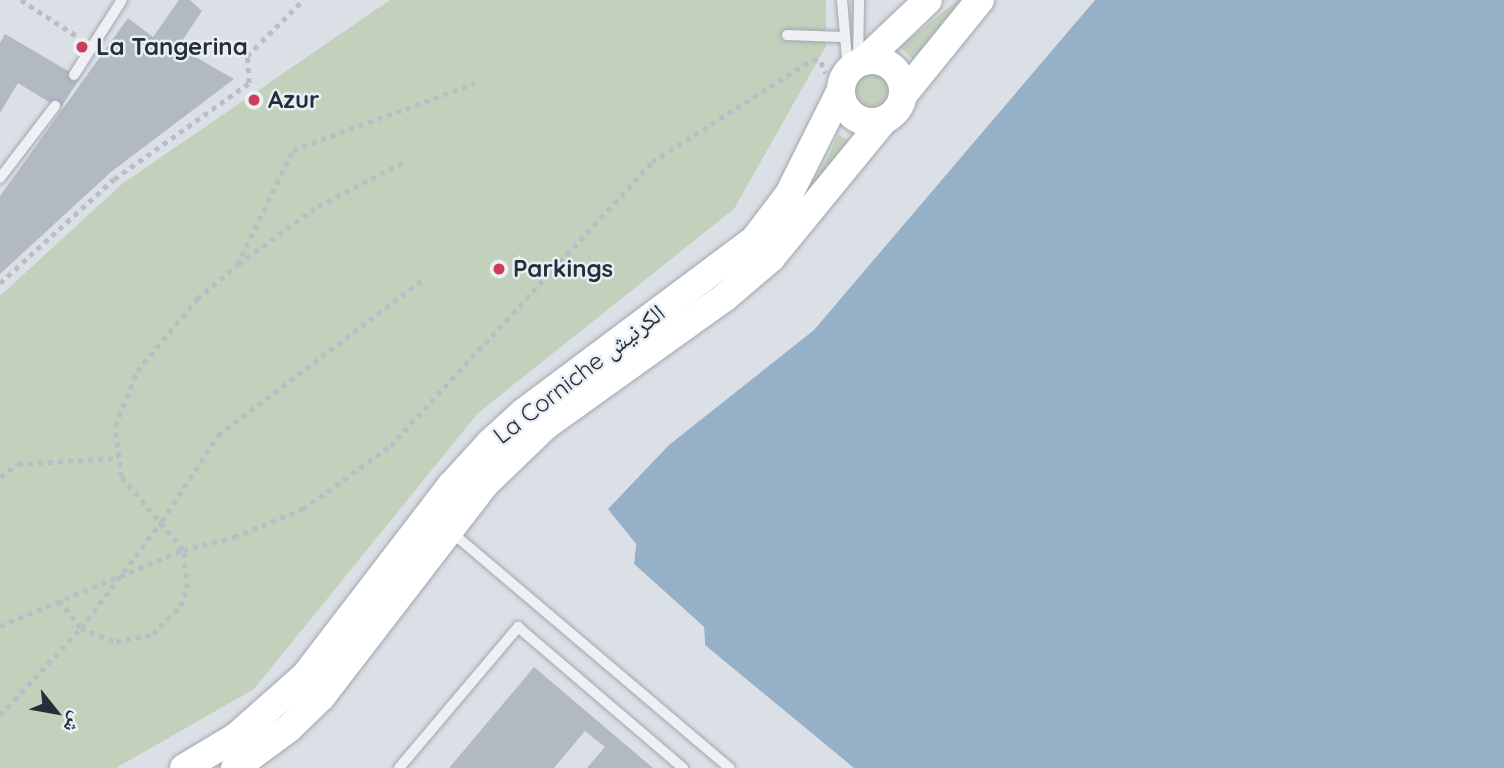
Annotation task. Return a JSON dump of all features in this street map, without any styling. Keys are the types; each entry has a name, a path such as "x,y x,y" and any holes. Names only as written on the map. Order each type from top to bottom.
{"main road":[{"name":"La Corniche الكرنيش","path":"184,768 236,737 305,676 451,486 490,443 524,412 755,239 789,194 847,72 928,0"},
{"path":"903,95 892,67 847,72 847,110 854,117 874,122 884,120 893,114 903,95 980,0"},
{"name":"La Corniche الكرنيش","path":"235,768 272,743 321,697 485,484 545,426 724,298 771,258 884,120"}],"lane":[{"path":"74,75 122,0"},
{"path":"842,0 842,37 847,72"},
{"path":"847,72 859,0"},
{"path":"787,35 842,37"},
{"path":"0,178 55,106"},
{"path":"449,530 730,768"},
{"path":"400,768 518,627 683,768"}],"path":[{"path":"21,0 92,46"},
{"path":"0,283 60,224 114,179 249,83 247,56 303,0"},
{"path":"0,626 183,550 234,537 303,509 390,446 652,162 808,62 821,62 847,72"},
{"path":"237,265 293,150 475,83"},
{"path":"59,600 81,628 116,642 135,640 169,622 187,588 183,550 162,521 121,477 115,426 137,371 197,299 237,265 318,206 404,162"},
{"path":"0,715 81,628 162,521 218,435 421,281"},
{"path":"0,477 18,464 119,458"}],"green space":[{"path":"390,0 826,0 826,46 734,209 478,413 254,689 116,768 0,768 0,296 122,184"},
{"path":"958,0 962,0 913,59 900,47"},
{"path":"871,74 884,79 889,92 884,105 871,110 858,105 853,92 858,79"},
{"path":"838,134 852,144 809,192 830,153"}],"water":[{"path":"1095,0 1504,0 1504,768 854,768 705,645 704,627 634,564 636,544 608,509 669,445 814,330"}],"pier":[{"path":"605,507 636,544 634,564 704,627 705,646 854,768 703,648 700,629 631,566 633,545"}],"building":[{"path":"179,0 190,0 202,11 178,47 234,79 111,172 0,274 0,196 128,18 153,37"},
{"path":"5,34 80,78 60,109 18,83 0,113 0,43"},
{"path":"534,667 653,768 587,768 605,747 585,731 554,768 449,768"}],"place":[{"name":"La Tangerina","path":"82,47"},
{"name":"Azur","path":"254,100"},
{"name":"Parkings","path":"499,269"}]}
